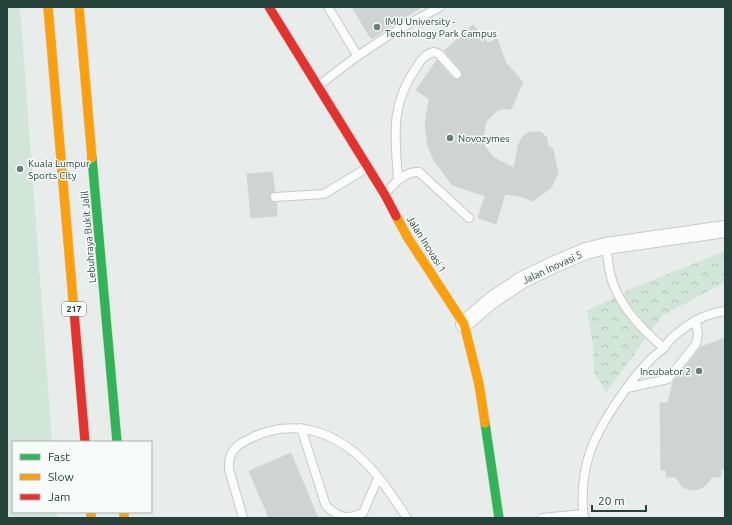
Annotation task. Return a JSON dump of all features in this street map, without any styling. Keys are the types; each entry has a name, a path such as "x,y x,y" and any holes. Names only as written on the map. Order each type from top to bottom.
{"main road":[{"name":"Lebuhraya Bukit Jalil","path":"48,7 85,441"},
{"name":"Lebuhraya Bukit Jalil","path":"79,7 117,441"},
{"name":"Jalan Inovasi 1","path":"269,7 385,195 408,238 464,324 479,384 499,518"}],"street":[{"name":"Jalan Inovasi 5","path":"464,324 492,300 522,280 586,251 606,246 725,229"}],"lane":[{"path":"328,7 358,55"},
{"path":"318,86 368,47 405,25 440,7"},
{"path":"398,179 395,140 396,117 400,100 407,82 425,55 434,52 439,54 457,74"},
{"path":"275,196 324,194 368,168"},
{"path":"385,195 398,179 413,172 419,172 469,218"},
{"path":"606,246 611,276 616,291 638,324 649,336 664,348"},
{"path":"542,518 583,516 582,483 590,451 600,429 627,388 650,360 664,348 673,337 696,320 716,312 725,311"},
{"path":"627,388 668,379 696,344 698,335 696,320"},
{"path":"243,518 229,469 228,461 234,448 261,433 288,427 301,428 324,434 337,440 361,457 407,518"},
{"path":"301,428 326,506 337,515 352,518 363,513 378,478"}],"green space":[{"name":"Kuala Lumpur Sports City","path":"7,7 20,7 52,441 12,441 12,513 57,513 58,518 7,518"},
{"path":"725,251 725,282 662,316 606,393 594,372 593,345 587,311 635,287"}],"building":[{"name":"IMU University - Technology Park Campus","path":"352,7 422,7 371,39"},
{"path":"473,25 488,43 497,39 506,63 523,82 511,109 502,109 497,111 486,122 484,143 486,148 493,157 514,168 518,146 522,137 529,132 541,132 547,138 548,146 553,149 558,173 551,188 533,201 523,197 505,194 496,224 478,218 485,196 452,185 434,160 428,146 425,125 429,99 416,90 437,60 453,78 461,78 461,71 444,51"},
{"path":"272,172 275,192 270,194 270,198 272,202 276,202 277,216 251,218 247,174"},
{"path":"725,338 725,469 721,469 721,477 712,477 704,487 691,490 682,487 676,477 666,477 666,470 661,470 660,403 668,403 673,382 701,347"},
{"path":"291,453 318,518 269,518 249,471"}],"traffic: fast":[{"path":"92,158 117,441"},
{"path":"485,423 499,518"}],"traffic: slow":[{"path":"48,7 74,311"},
{"path":"79,7 92,158"},
{"path":"396,216 408,238 464,324 479,384 485,423"},
{"path":"91,513 91,518"},
{"path":"124,513 124,518"}],"traffic: jam":[{"path":"269,7 385,195 396,216"},
{"path":"74,311 85,441"}],"place":[{"name":"IMU University - Technology Park Campus","path":"377,27"},
{"name":"Novozymes","path":"450,138"},
{"name":"Kuala Lumpur Sports City","path":"20,169"},
{"name":"Incubator 2","path":"699,371"}]}
